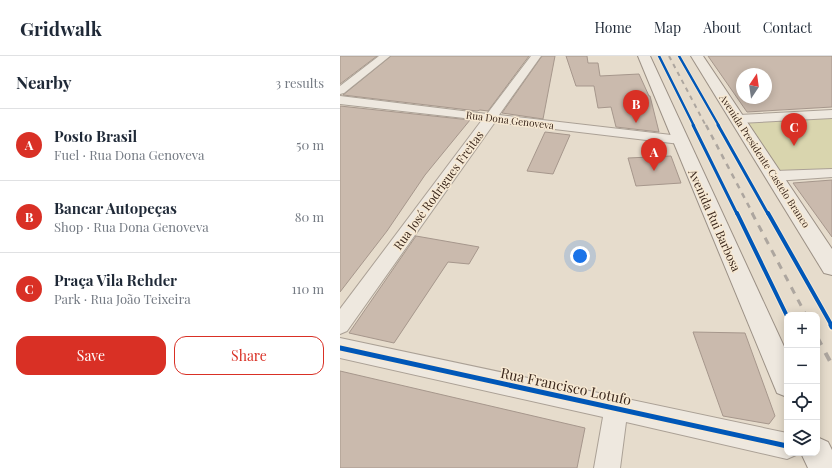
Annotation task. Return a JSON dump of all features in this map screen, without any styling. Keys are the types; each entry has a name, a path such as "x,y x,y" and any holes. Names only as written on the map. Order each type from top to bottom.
{"main road":[{"name":"Avenida Rui Barbosa","path":"644,56 784,377"},
{"name":"Avenida Presidente Castelo Branco","path":"698,56 776,176 832,266"},
{"path":"818,456 824,468"}],"street":[{"path":"340,91 385,56"},
{"name":"Rua José Rodrigues Freitas","path":"340,325 536,56"},
{"name":"Rua Dona Genoveva","path":"340,100 680,140"},
{"path":"739,120 832,114"},
{"path":"776,176 832,173"},
{"name":"Rua Francisco Lotufo","path":"340,348 784,445"},
{"path":"607,468 616,409"}],"shaded area":[{"path":"832,114 832,173 775,176 739,119"}],"building":[{"path":"340,56 377,56 340,84"},
{"path":"391,56 529,56 488,111 477,111 343,95"},
{"path":"542,56 555,56 543,119 502,113"},
{"path":"566,56 587,56 588,63 598,63 600,76 639,74 650,96 659,132 616,127 611,107 598,108 594,86 576,86"},
{"path":"708,56 832,56 832,107 747,112 741,104 772,104 772,68 736,68 736,96"},
{"path":"340,106 470,120 425,175 387,231 340,292"},
{"path":"545,132 570,135 553,174 527,171"},
{"path":"671,156 681,183 636,186 628,158"},
{"path":"832,180 832,237 793,183"},
{"path":"416,236 479,247 469,264 448,262 394,343 349,333"},
{"path":"693,332 745,333 775,416 769,424 723,416"},
{"path":"340,371 585,428 577,468 340,468"}],"railway":[{"path":"669,56 706,126"},
{"path":"706,125 753,214"},
{"path":"752,213 804,312"},
{"path":"820,343 832,365"}],"cycle path":[{"path":"659,56 785,312"},
{"path":"679,56 832,327"},
{"path":"340,348 784,445"}],"place":[{"name":"Bancar Autopeças","path":"636,123"},
{"name":"Praça Vila Rehder","path":"794,146"},
{"name":"Posto Brasil","path":"654,171"}]}
